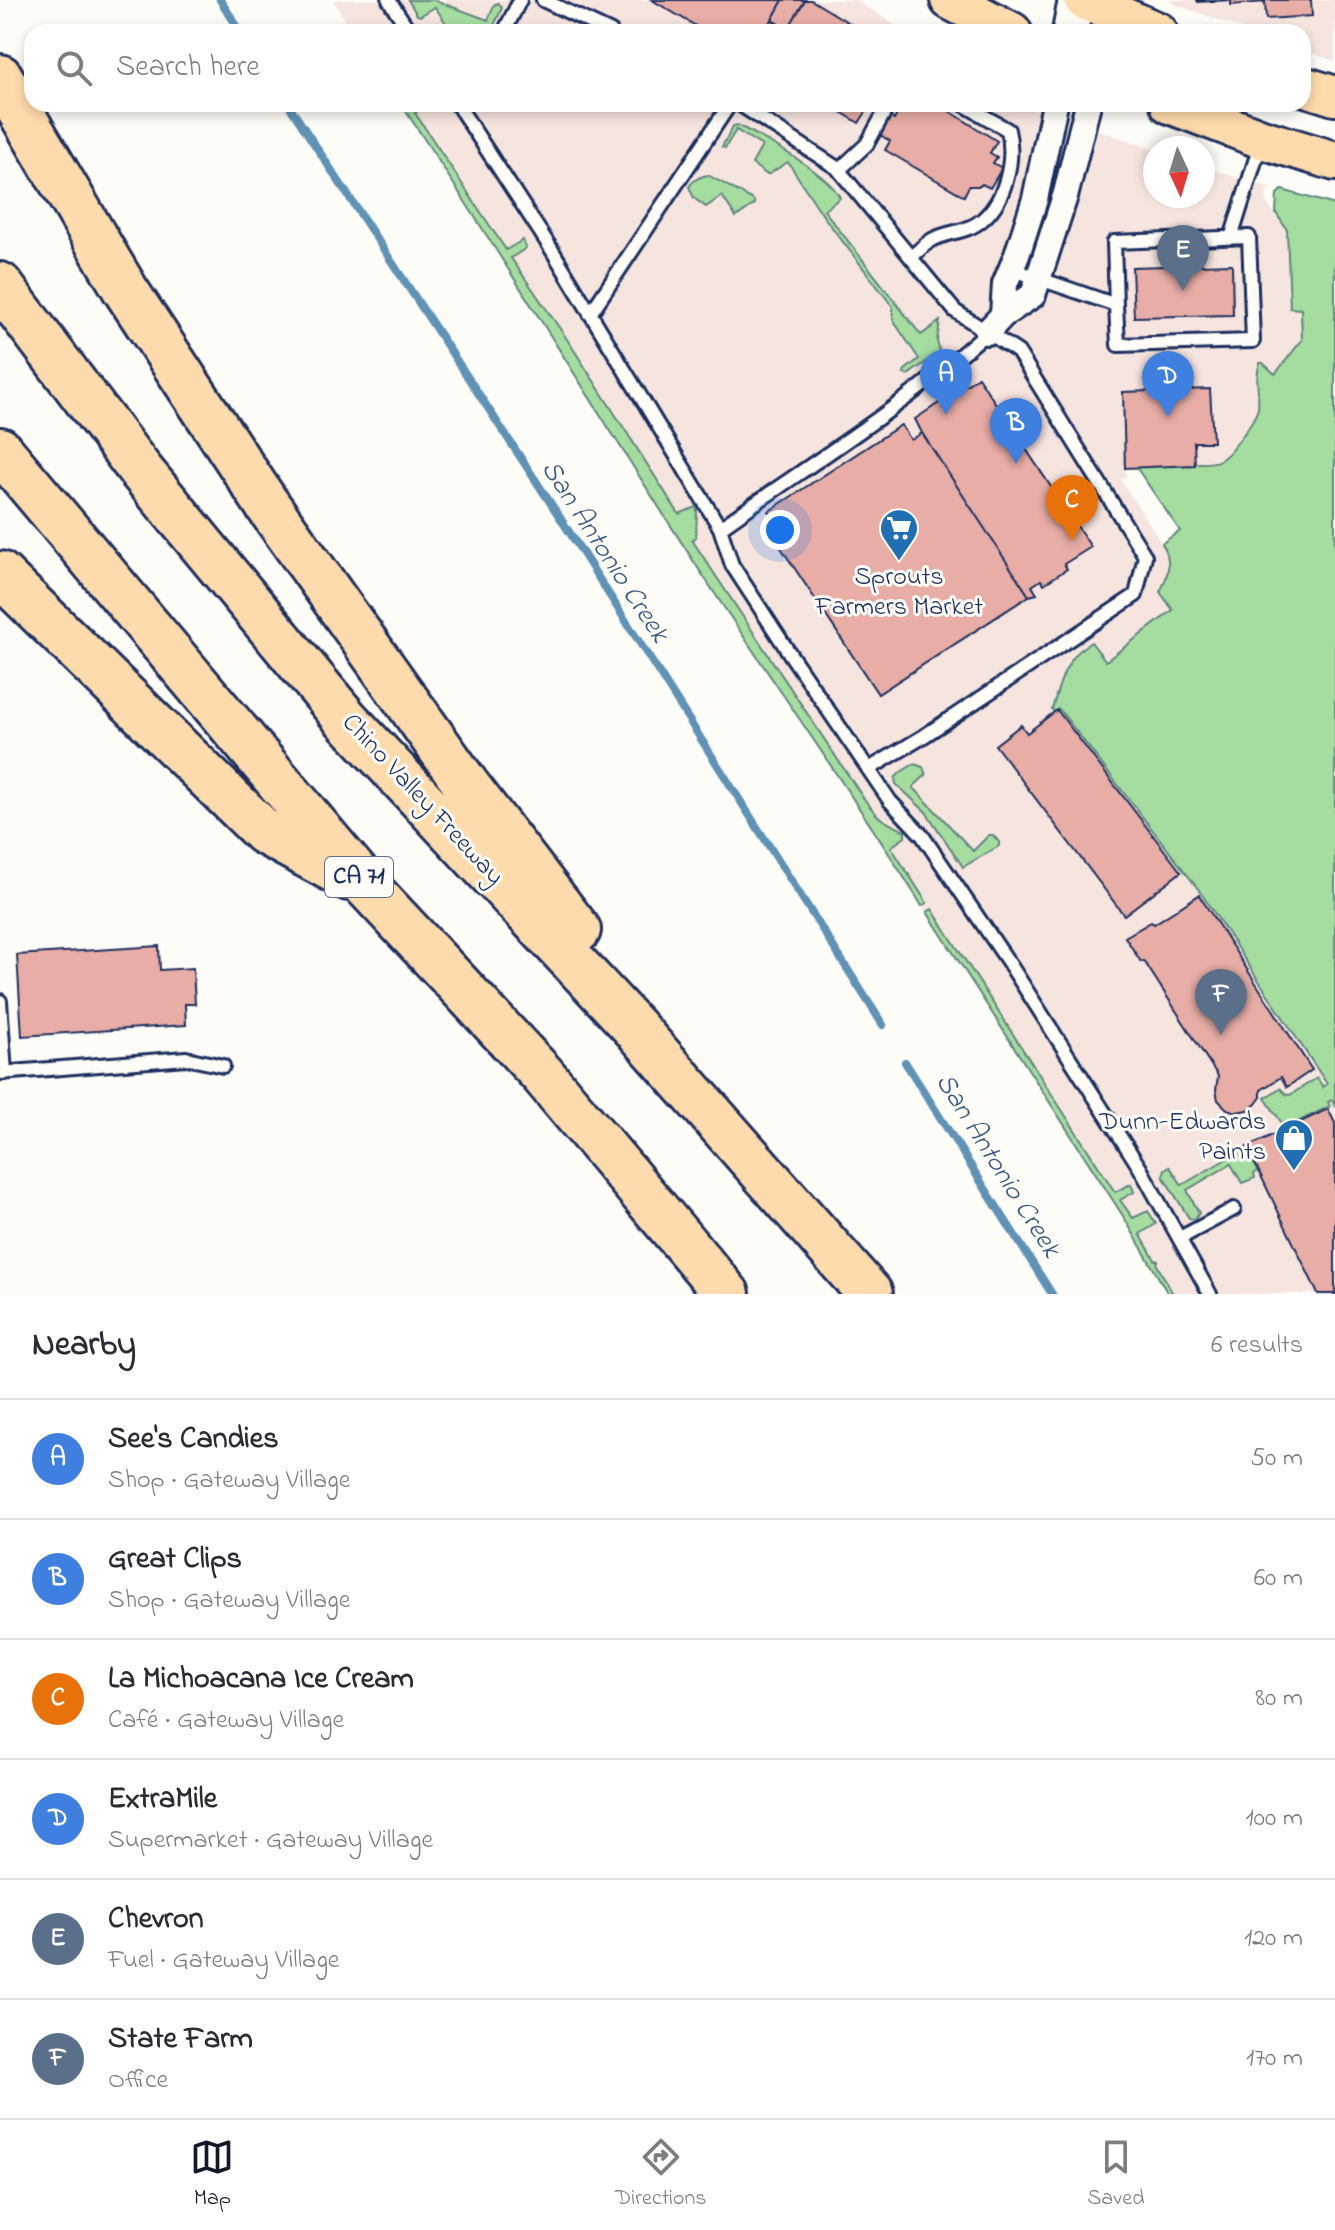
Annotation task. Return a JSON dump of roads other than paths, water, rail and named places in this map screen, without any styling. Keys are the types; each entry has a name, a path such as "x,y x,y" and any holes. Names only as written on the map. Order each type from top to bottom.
{"highway":[{"path":"0,77 125,289 266,503 468,787 614,974 635,1028"},
{"name":"Chino Valley Freeway","path":"0,285 140,470 345,718 635,1028 870,1294"},
{"name":"CA 71","path":"0,450 369,889 542,1074 727,1294"},
{"path":"0,574 264,832 369,889"}],"main road":[{"path":"950,0 996,24"},
{"path":"1078,24 1095,8 1137,24"},
{"path":"1311,88 1335,96"},
{"path":"1191,112 1262,139 1335,161"}],"street":[{"path":"995,324 1005,284 1035,199 1053,112"},
{"path":"995,324 1033,295 1066,193 1086,112"}],"lane":[{"path":"389,0 405,24"},
{"path":"508,24 520,0"},
{"path":"543,0 594,24"},
{"path":"465,112 720,528 732,565 890,801 922,835 1009,963 1140,1168 1210,1294"},
{"path":"590,314 725,112"},
{"path":"751,112 839,170 955,311 995,324 1018,352 1145,556 1136,595 921,738 869,769"},
{"path":"839,170 867,144 885,112"},
{"path":"911,257 935,238 962,232 984,219 999,197 1011,145 1008,130 977,112"},
{"path":"1231,238 1262,139"},
{"path":"1249,237 1253,341 1118,345 1116,305 1114,242 1249,237"},
{"path":"1011,269 1116,305"},
{"path":"720,528 904,401 951,365 995,324"},
{"path":"0,1001 3,1073 186,1058 223,1066"},
{"path":"1180,1238 1234,1209"}],"waterway":[{"name":"San Antonio Creek","path":"220,0 236,24"},
{"name":"San Antonio Creek","path":"293,112 561,519 883,1025"},
{"name":"San Antonio Creek","path":"905,1062 1052,1294"}],"place":[{"name":"Chevron","path":"1183,291"},
{"name":"See's Candies","path":"946,415"},
{"name":"ExtraMile","path":"1168,417"},
{"name":"Great Clips","path":"1016,464"},
{"name":"La Michoacana Ice Cream","path":"1072,541"},
{"name":"Sprouts Farmers Market","path":"899,562"},
{"name":"State Farm","path":"1221,1035"},
{"name":"Dunn-Edwards Paints","path":"1294,1172"}]}
